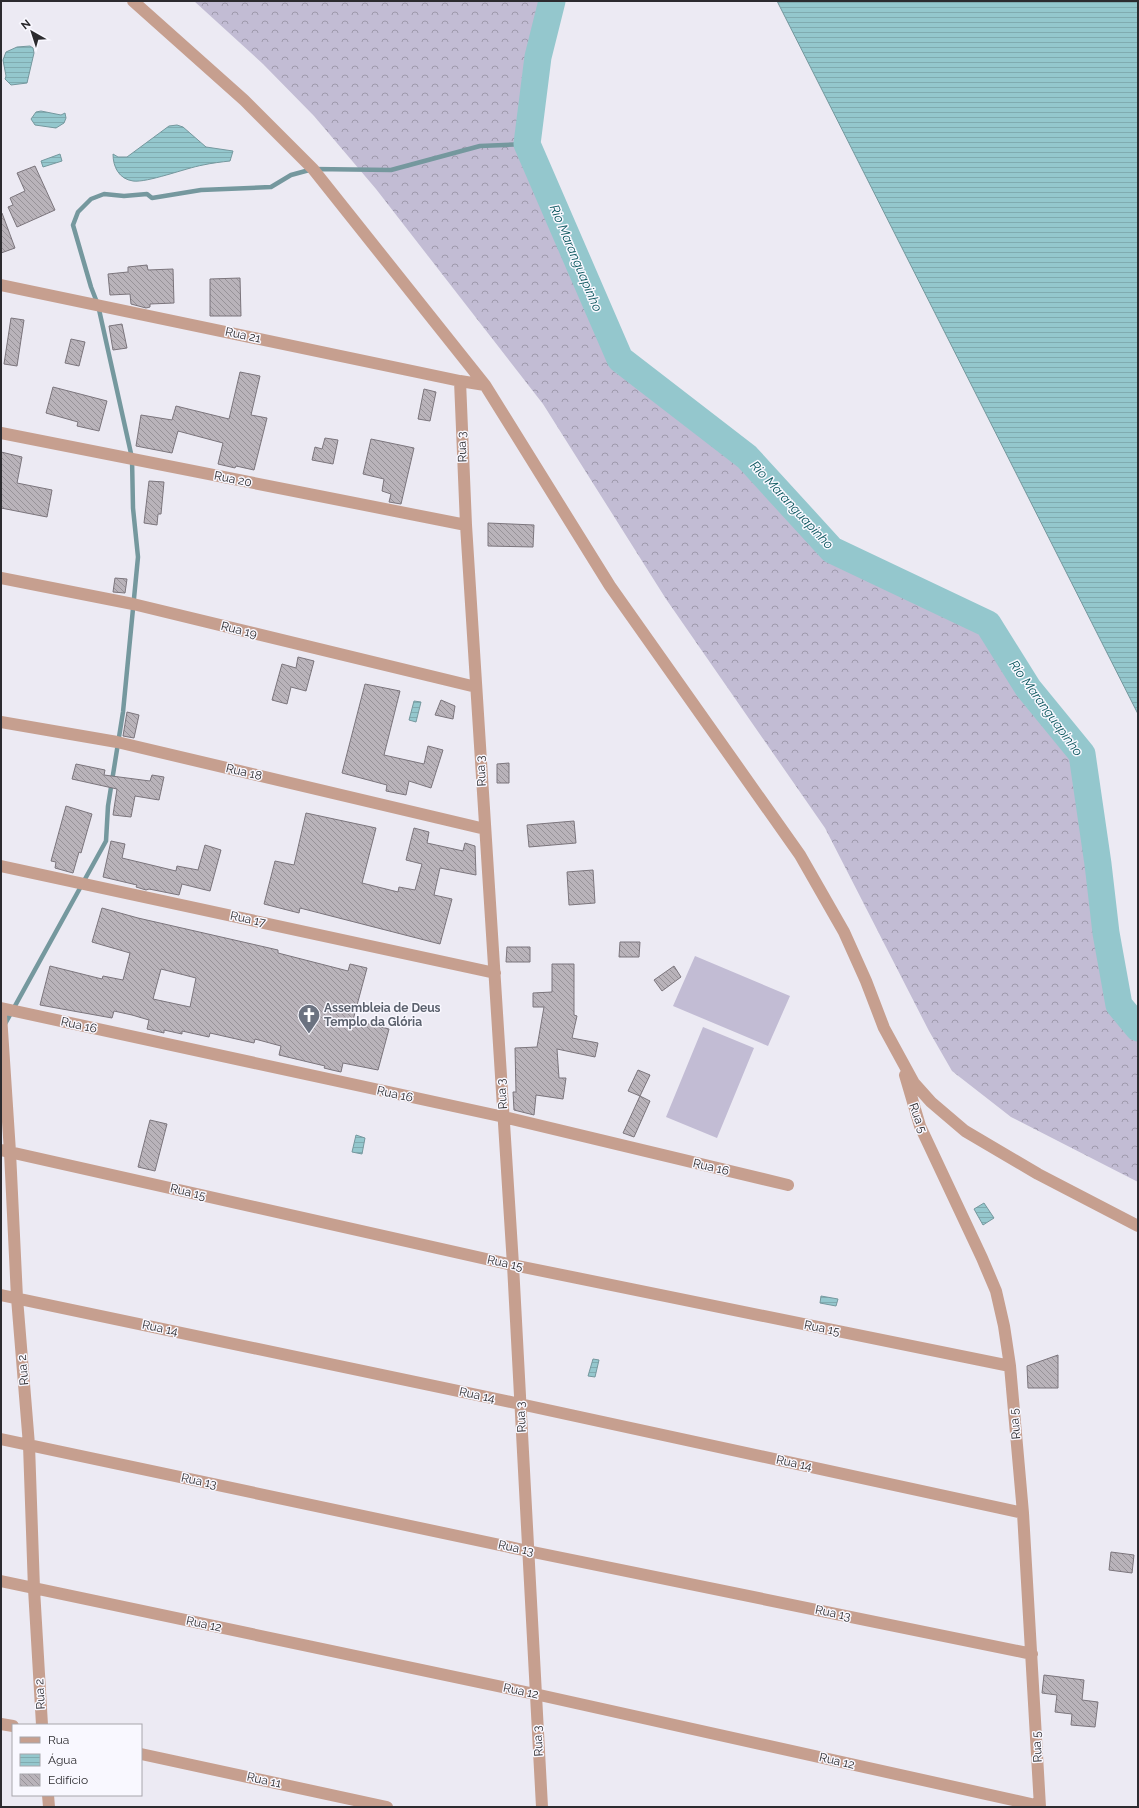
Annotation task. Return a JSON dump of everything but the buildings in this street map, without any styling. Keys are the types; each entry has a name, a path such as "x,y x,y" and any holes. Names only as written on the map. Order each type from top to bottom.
{"street":[{"path":"133,1 249,105 313,169 485,385 610,586 800,855 844,932 866,981 884,1028 914,1083 926,1097 964,1131 1038,1174 1138,1226"},
{"name":"Rua 21","path":"1,285 485,385"},
{"name":"Rua 3","path":"460,381 466,525 513,1265 542,1807"},
{"name":"Rua 20","path":"1,433 466,525"},
{"name":"Rua 19","path":"1,578 134,604 476,687"},
{"name":"Rua 18","path":"1,722 117,742 485,829"},
{"name":"Rua 17","path":"1,866 495,973"},
{"name":"Rua 16","path":"1,1008 504,1117 788,1185"},
{"name":"Rua 2","path":"1,1015 6,1151 29,1445 34,1589 42,1724"},
{"name":"Rua 5","path":"902,1060 910,1096 920,1126 996,1291 1004,1326 1010,1366 1023,1513 1040,1807"},
{"name":"Rua 15","path":"6,1151 513,1265 1010,1366"},
{"name":"Rua 14","path":"1,1295 520,1404 1023,1513"},
{"name":"Rua 13","path":"1,1439 1032,1654"},
{"name":"Rua 12","path":"1,1581 536,1694 1040,1807"},
{"path":"1,1724 12,1726"},
{"name":"Rua 11","path":"142,1754 386,1807"},
{"path":"48,1796 49,1807"}],"green space":[{"path":"194,1 552,1 538,57 527,144 620,359 747,457 832,550 988,624 1028,688 1082,754 1098,864 1106,933 1119,1005 1138,1028 1138,1182 1011,1117 952,1071 929,1031 825,828 666,599 543,404 376,189 314,116 263,64"},
{"path":"695,956 790,996 768,1046 673,1006"},
{"path":"703,1027 754,1048 717,1138 666,1117"}],"water":[{"path":"777,1 1138,1 1138,714"},
{"path":"30,46 33,48 34,53 27,83 11,85 5,79 6,76 3,60 6,52 17,47"},
{"path":"41,111 61,115 65,113 66,118 64,123 56,128 35,125 31,119 36,112"},
{"path":"177,125 183,127 206,147 233,151 230,161 203,165 157,178 139,181 128,180 118,172 114,163 113,154 118,157 127,157 169,126"},
{"path":"60,154 62,161 43,167 41,161"},
{"path":"414,701 421,702 416,722 409,720"},
{"path":"356,1135 365,1138 362,1154 352,1152"},
{"path":"984,1203 994,1218 983,1225 974,1209"},
{"path":"821,1296 838,1299 836,1306 820,1303"},
{"path":"593,1359 599,1360 595,1377 588,1376"}],"waterway":[{"name":"Rio Maranguapinho","path":"552,1 538,57 527,144 620,359 747,457 832,550 988,624 1028,688 1082,754 1098,864 1106,933 1119,1005 1138,1028"},
{"path":"5,1024 106,841 108,806 123,712 138,557 133,508 132,458 98,305 91,287 73,225 78,212 91,199 104,194 124,196 147,194 152,198 201,190 271,187 291,175 313,169 391,170 480,146 527,144"}],"place":[{"name":"Assembleia de Deus Templo da Glória","path":"309,1034"}]}
